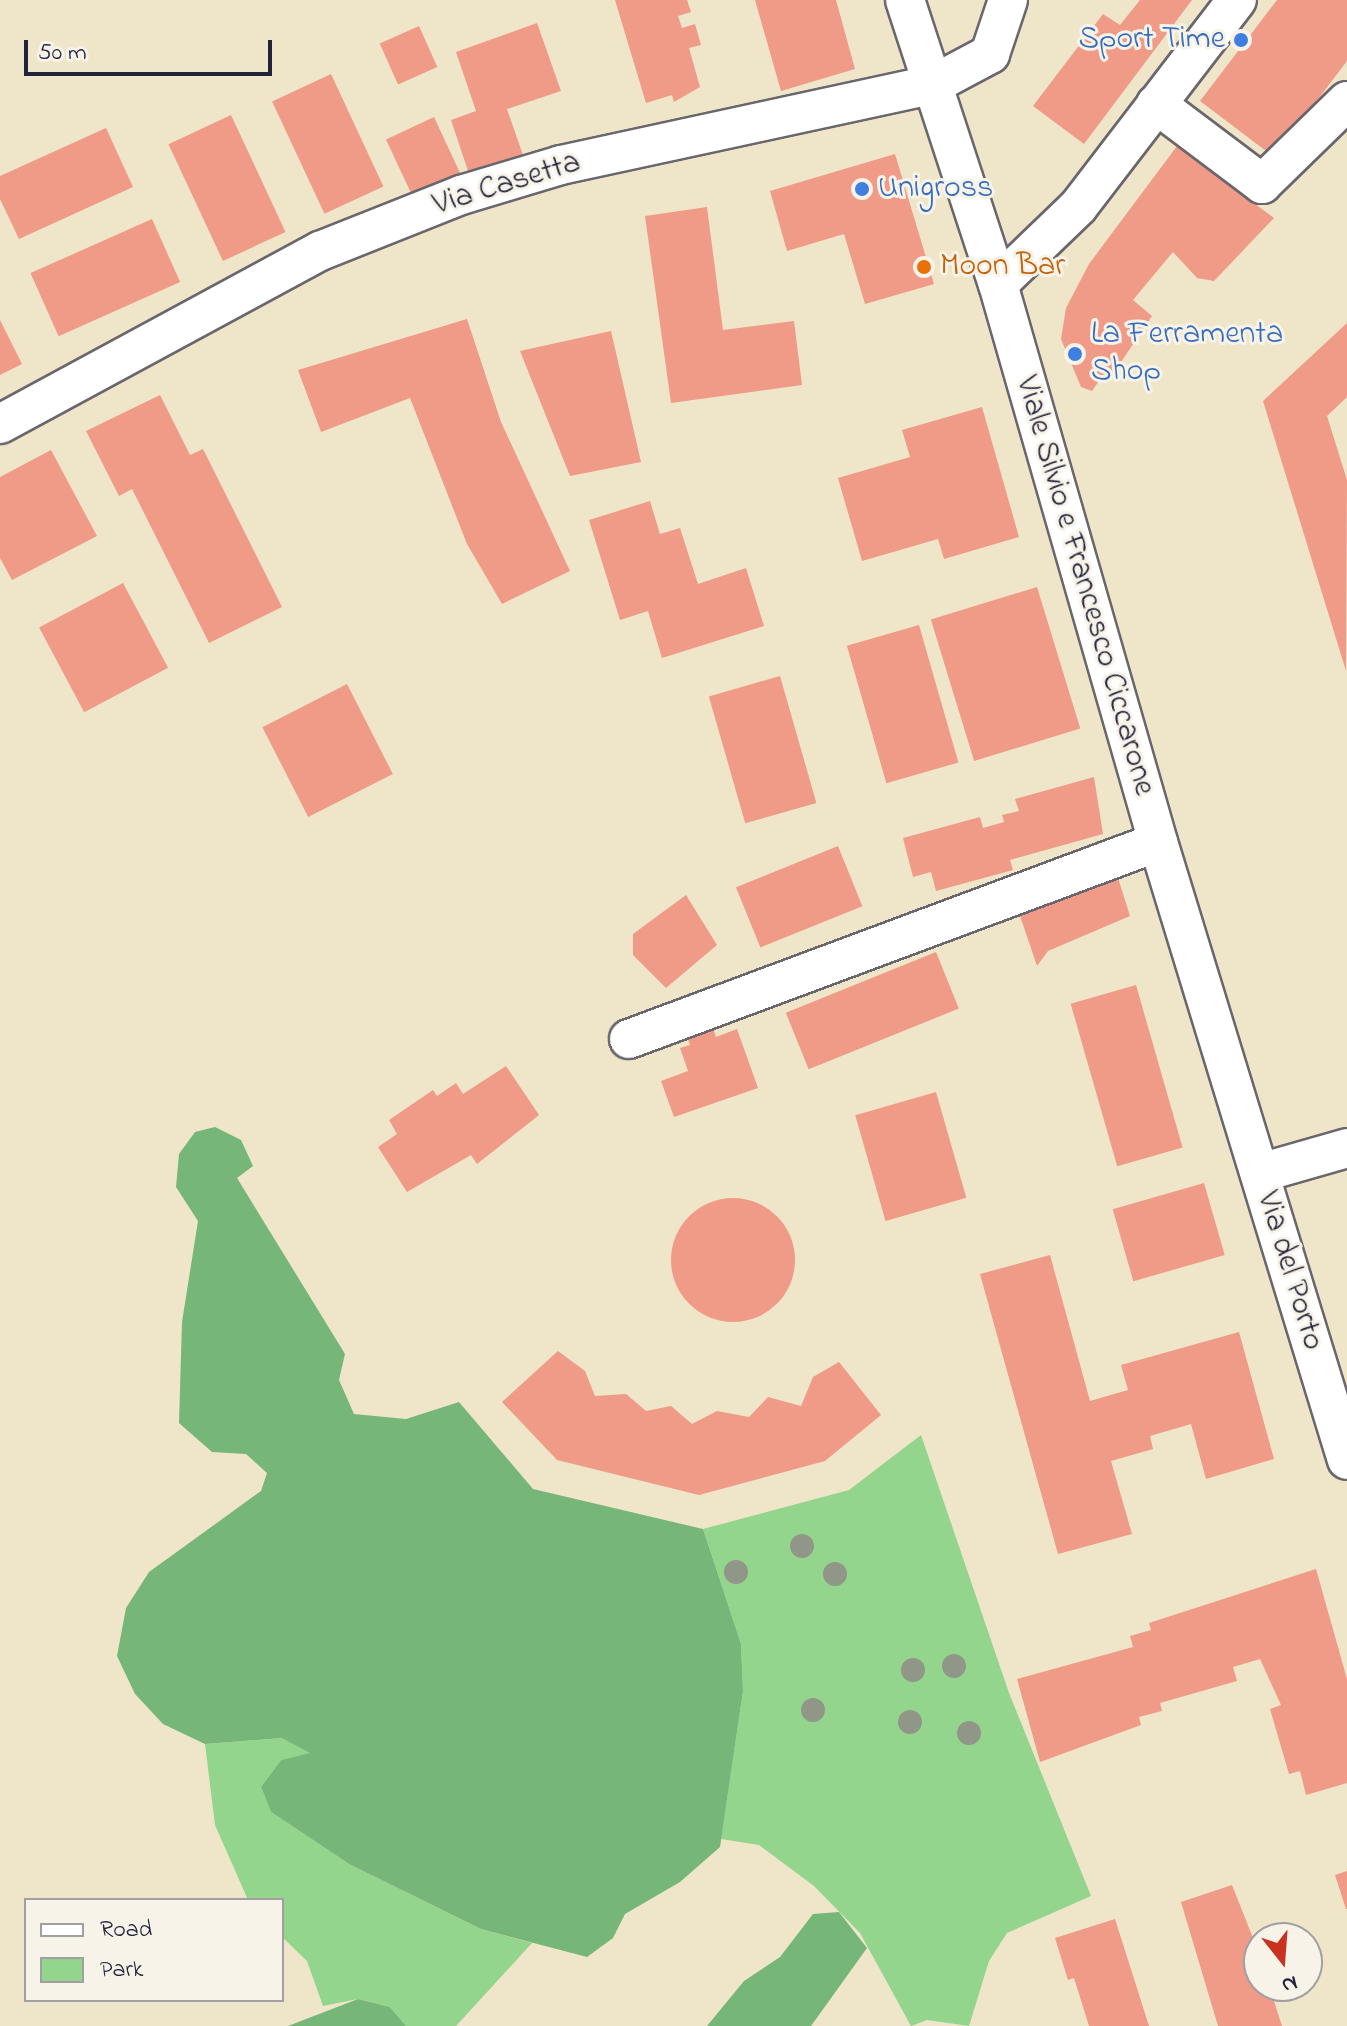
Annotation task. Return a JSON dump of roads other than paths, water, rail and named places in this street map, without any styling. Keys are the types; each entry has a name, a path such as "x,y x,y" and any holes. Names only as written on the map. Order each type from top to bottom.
{"street":[{"name":"Viale Silvio e Francesco Ciccarone","path":"905,0 998,284 1158,842 1260,1173"},
{"name":"Via Casetta","path":"0,424 320,251 461,195 561,165 932,85 990,54 1008,0"},
{"path":"998,284 1072,215 1237,0"},
{"path":"1156,104 1262,184 1347,101"},
{"path":"629,1039 1158,842"},
{"path":"1260,1173 1347,1148"},
{"name":"Via del Porto","path":"1260,1173 1347,1460"}],"place":[{"name":"Sport Time","path":"1241,40"},
{"name":"Unigross","path":"862,189"},
{"name":"Moon Bar","path":"924,267"},
{"name":"La Ferramenta Shop","path":"1075,354"}]}
